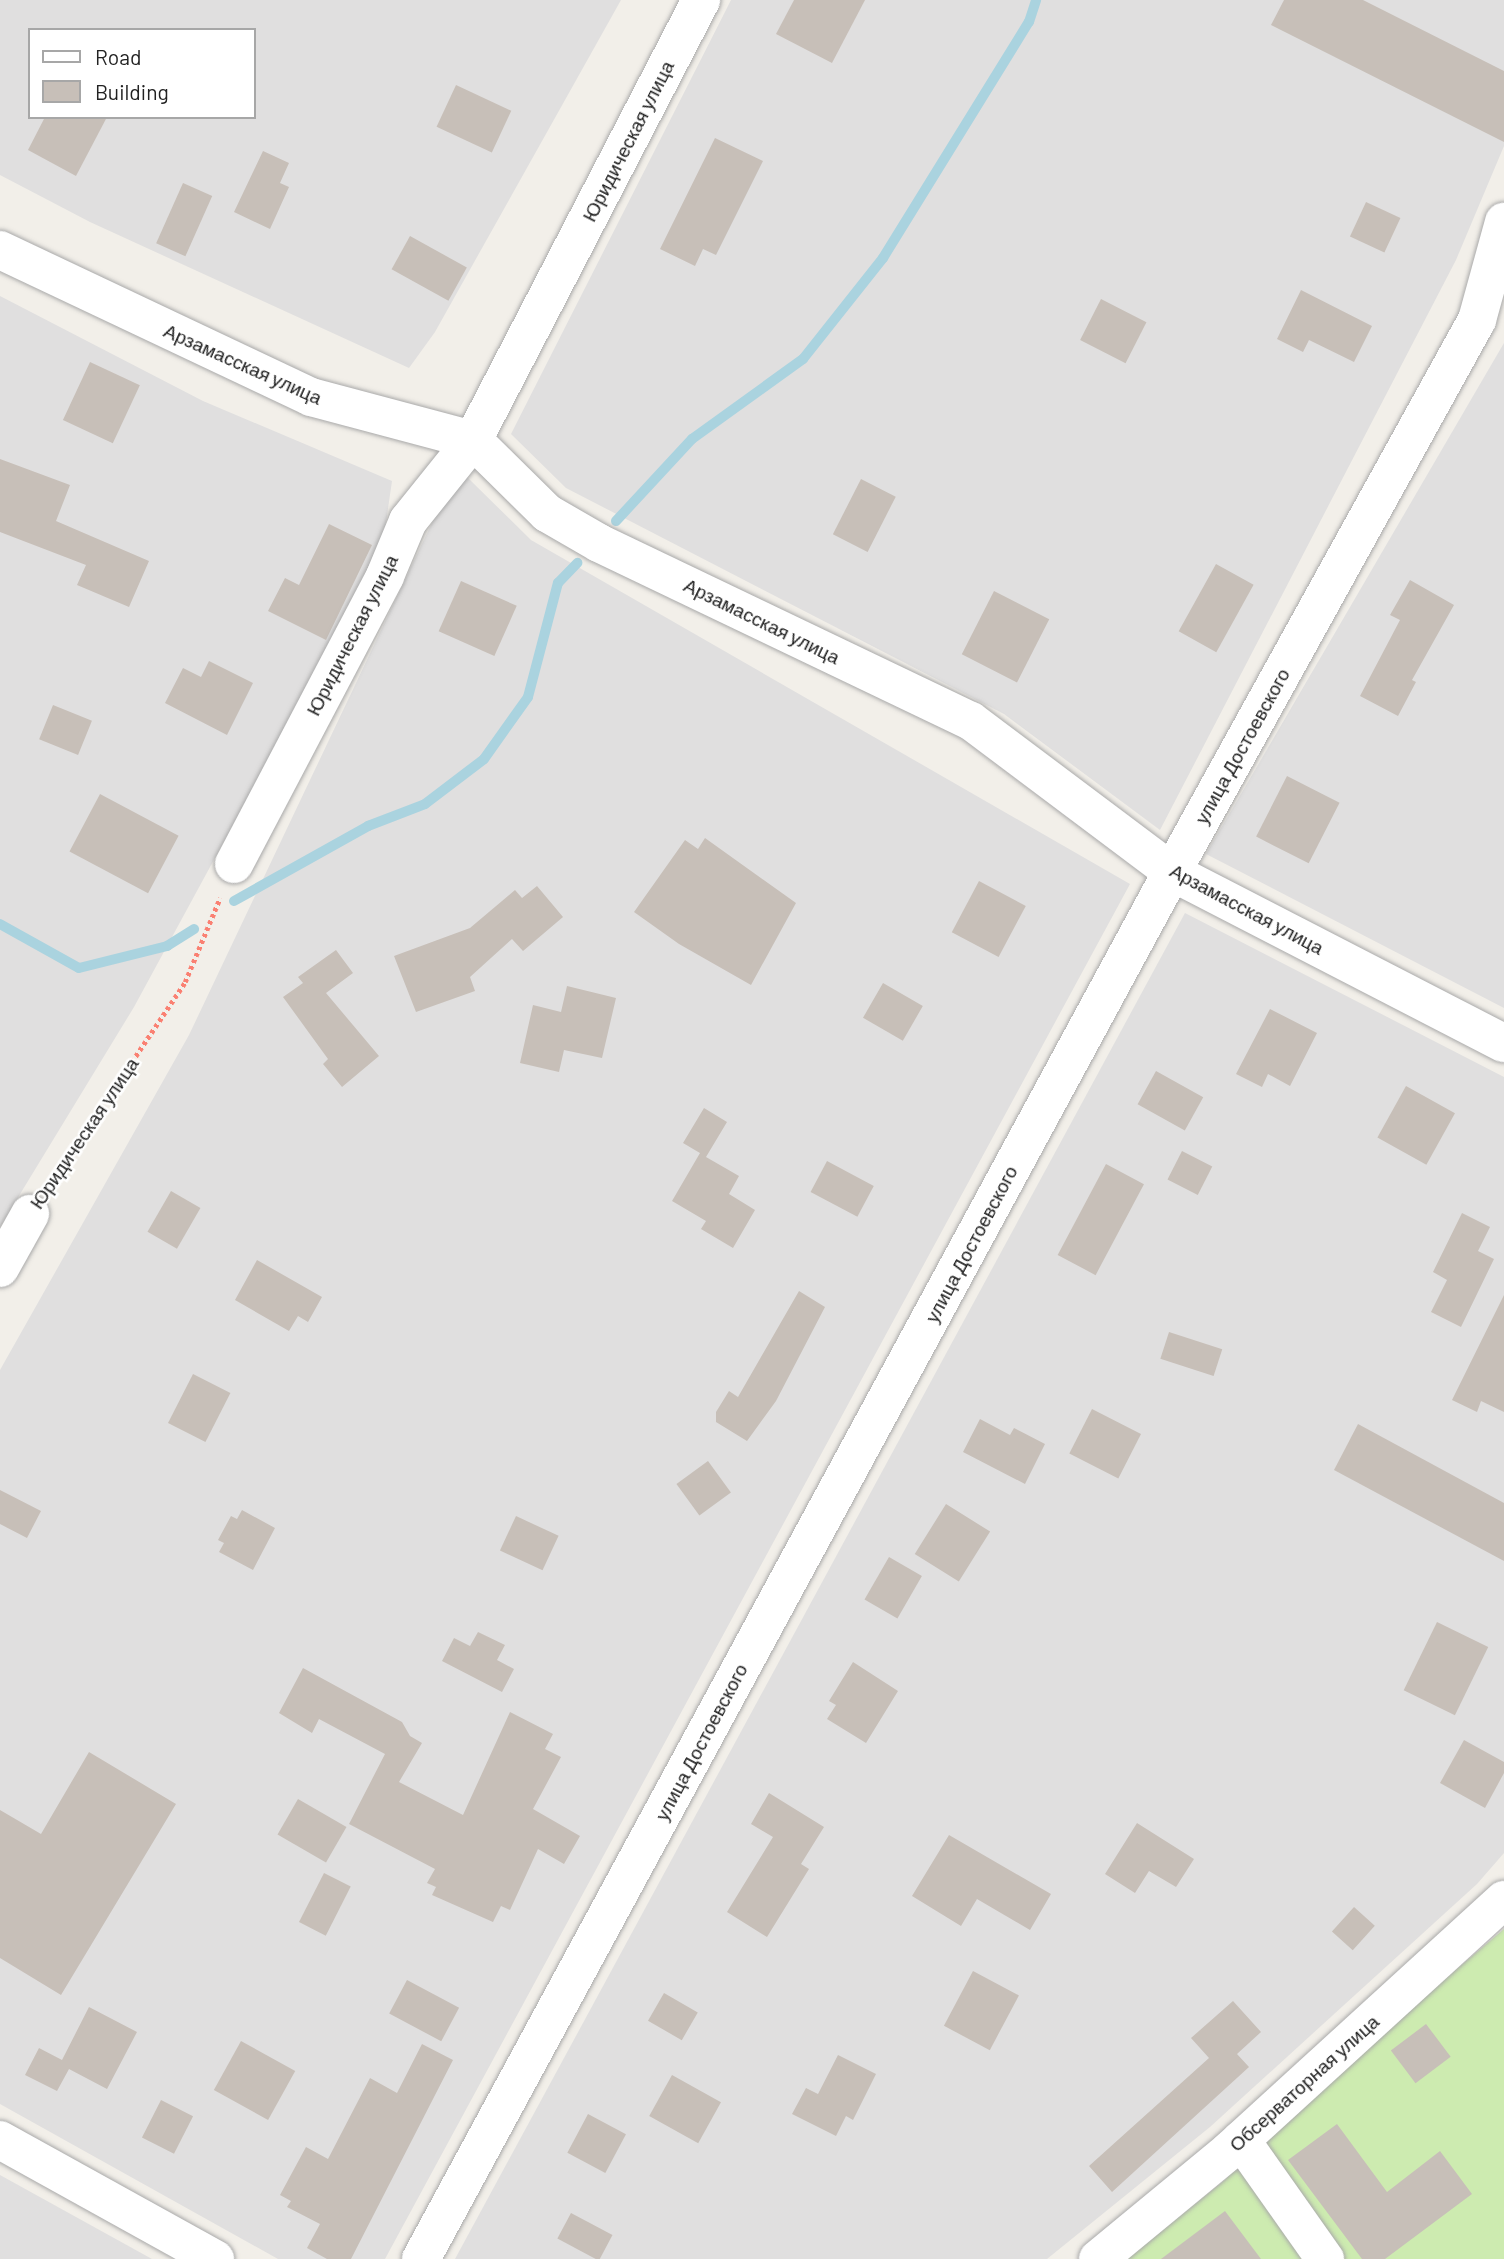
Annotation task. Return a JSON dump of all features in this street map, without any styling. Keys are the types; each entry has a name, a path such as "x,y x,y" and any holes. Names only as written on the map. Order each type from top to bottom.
{"street":[{"name":"Юридическая улица","path":"234,864 385,576 408,521 473,440 701,0"},
{"name":"улица Достоевского","path":"421,2259 1172,872 1477,320 1504,222"},
{"name":"Арзамасская улица","path":"0,250 310,397 473,440 547,513 599,543 971,721 1172,872 1504,1043"},
{"name":"Юридическая улица","path":"0,1268 30,1214"},
{"name":"Обсерваторная улица","path":"1098,2259 1241,2140 1504,1900"},
{"path":"0,2140 215,2259"},
{"path":"1241,2140 1325,2259"}],"path":[{"name":"Юридическая улица","path":"30,1214 186,982 234,864"}],"shaded area":[{"path":"0,0 621,0 435,332 409,368 90,222 0,175"},
{"path":"731,0 1504,0 1504,146 1456,260 1160,830 1004,714 566,488 511,434"},
{"path":"0,296 203,401 392,481 382,550 134,1007 0,1227"},
{"path":"1504,343 1504,1008 1206,854"},
{"path":"467,477 531,540 1130,884 385,2259 278,2259 0,2104 0,1370 189,1035 440,506"},
{"path":"1185,913 1504,1077 1504,1853 1477,1884 1210,2127 1047,2259 455,2259"},
{"path":"0,2175 152,2259 0,2259"}],"green space":[{"path":"1504,1929 1504,2259 1127,2259 1226,2179 1255,2140"}],"building":[{"path":"794,0 865,0 832,63 776,34"},
{"path":"1284,0 1363,0 1504,71 1504,142 1271,25"},
{"path":"456,85 511,111 492,152 437,127"},
{"path":"44,119 106,119 76,176 28,150"},
{"path":"715,138 763,161 716,255 703,249 695,266 660,249"},
{"path":"263,151 289,163 280,183 289,187 270,229 234,212"},
{"path":"183,183 212,196 185,256 156,243"},
{"path":"1366,202 1400,218 1384,252 1350,236"},
{"path":"410,236 467,268 448,301 392,269"},
{"path":"1301,290 1372,326 1354,362 1309,340 1303,352 1277,339"},
{"path":"1101,299 1146,322 1126,363 1080,340"},
{"path":"90,362 140,385 113,443 63,420"},
{"path":"0,459 70,485 56,521 149,561 129,607 77,585 86,565 0,532"},
{"path":"861,479 896,497 868,552 833,534"},
{"path":"329,524 372,545 326,640 268,611 285,578 299,585"},
{"path":"1216,564 1254,585 1216,652 1179,631"},
{"path":"1410,580 1454,605 1412,680 1416,682 1398,716 1360,696 1400,620 1390,615"},
{"path":"461,581 517,606 494,656 439,631"},
{"path":"994,591 1049,619 1017,682 962,654"},
{"path":"209,661 253,683 227,735 165,703 183,668 201,677"},
{"path":"53,705 92,721 78,755 39,739"},
{"path":"1287,776 1340,803 1309,863 1256,837"},
{"path":"100,794 179,836 148,893 69,851"},
{"path":"705,838 796,903 751,985 679,944 634,912 685,840 698,849"},
{"path":"979,881 1026,906 999,957 952,932"},
{"path":"537,886 563,917 523,951 512,939 470,977 475,991 416,1012 394,956 470,928 515,890 522,898"},
{"path":"336,950 353,973 326,993 379,1056 342,1087 323,1064 328,1059 283,997 303,983 298,977"},
{"path":"883,983 923,1006 903,1041 863,1018"},
{"path":"567,986 616,998 602,1058 564,1050 559,1072 520,1063 533,1005 561,1012"},
{"path":"1270,1009 1317,1033 1290,1086 1268,1074 1262,1087 1236,1074"},
{"path":"1156,1071 1203,1097 1185,1130 1138,1104"},
{"path":"1406,1086 1455,1113 1426,1165 1377,1138"},
{"path":"704,1108 727,1122 706,1157 739,1176 729,1194 755,1210 733,1248 701,1229 706,1221 672,1201 700,1153 683,1143"},
{"path":"1182,1151 1212,1166 1198,1195 1167,1180"},
{"path":"827,1161 874,1186 857,1217 811,1192"},
{"path":"1106,1164 1144,1184 1096,1275 1058,1255"},
{"path":"171,1191 200,1208 177,1249 148,1232"},
{"path":"1462,1213 1490,1227 1478,1251 1494,1259 1461,1327 1431,1312 1447,1280 1433,1272"},
{"path":"257,1260 322,1297 308,1322 298,1316 289,1331 235,1300"},
{"path":"799,1291 825,1307 776,1401 747,1441 716,1422 716,1412 729,1391 738,1397"},
{"path":"1504,1295 1504,1412 1481,1401 1477,1412 1452,1400"},
{"path":"1169,1332 1222,1349 1214,1376 1160,1359"},
{"path":"193,1374 230,1393 205,1442 168,1423"},
{"path":"1092,1409 1141,1434 1118,1479 1069,1454"},
{"path":"980,1419 1010,1435 1014,1428 1045,1444 1025,1484 963,1452"},
{"path":"1358,1424 1504,1503 1504,1561 1334,1470"},
{"path":"708,1461 731,1493 699,1515 676,1484"},
{"path":"0,1490 41,1511 27,1538 0,1524"},
{"path":"946,1504 990,1532 959,1582 915,1554"},
{"path":"242,1510 275,1528 253,1570 219,1552 224,1543 218,1540 231,1516 237,1519"},
{"path":"516,1516 559,1536 543,1570 500,1550"},
{"path":"889,1557 922,1576 897,1618 864,1599"},
{"path":"1437,1622 1488,1647 1455,1715 1404,1690"},
{"path":"478,1632 505,1645 497,1660 514,1669 502,1692 442,1661 454,1638 470,1646"},
{"path":"853,1662 898,1691 866,1743 827,1719 836,1705 829,1701"},
{"path":"303,1668 402,1722 410,1736 422,1743 399,1782 463,1815 510,1712 553,1734 545,1749 561,1757 533,1809 580,1836 564,1864 538,1849 510,1910 501,1906 493,1922 432,1895 436,1887 427,1883 435,1869 349,1824 385,1754 319,1719 312,1733 279,1713"},
{"path":"1464,1740 1504,1762 1504,1773 1485,1808 1440,1783"},
{"path":"89,1752 176,1804 61,1995 0,1958 0,1810 41,1834"},
{"path":"769,1793 824,1827 801,1864 809,1869 767,1937 727,1912 773,1837 751,1824"},
{"path":"298,1799 346,1827 326,1863 278,1835"},
{"path":"1137,1823 1194,1859 1176,1887 1149,1871 1135,1893 1105,1874"},
{"path":"949,1835 1051,1894 1030,1930 977,1899 961,1926 912,1896"},
{"path":"324,1873 351,1887 326,1936 299,1922"},
{"path":"1354,1907 1375,1926 1353,1950 1332,1932"},
{"path":"973,1971 1019,1995 990,2050 944,2026"},
{"path":"407,1980 459,2008 441,2041 389,2014"},
{"path":"664,1993 698,2012 682,2040 648,2021"},
{"path":"1233,2001 1261,2032 1237,2054 1249,2067 1112,2192 1089,2166 1209,2058 1191,2038"},
{"path":"89,2007 137,2032 107,2089 69,2069 57,2091 25,2075 39,2048 62,2060"},
{"path":"1426,2024 1451,2057 1416,2083 1391,2050"},
{"path":"241,2041 295,2071 268,2120 214,2090"},
{"path":"422,2044 453,2060 351,2259 327,2259 307,2248 320,2224 287,2207 291,2201 280,2195 306,2147 328,2159 370,2078 397,2093"},
{"path":"838,2055 876,2074 853,2120 846,2116 836,2136 792,2114 806,2088 818,2094"},
{"path":"672,2075 721,2102 698,2143 649,2116"},
{"path":"161,2100 193,2116 174,2154 142,2137"},
{"path":"588,2114 626,2134 605,2173 567,2153"},
{"path":"1337,2124 1387,2192 1440,2151 1472,2194 1385,2259 1362,2259 1288,2160"},
{"path":"1225,2211 1261,2259 1161,2259"},
{"path":"571,2213 612,2235 600,2259 557,2239"}],"waterway":[{"path":"616,521 692,439 803,359 883,258 1029,22 1036,0"},
{"path":"234,901 368,826 425,804 484,759 528,697 558,583 577,563"},
{"path":"0,924 79,968 167,946 194,929"}]}
